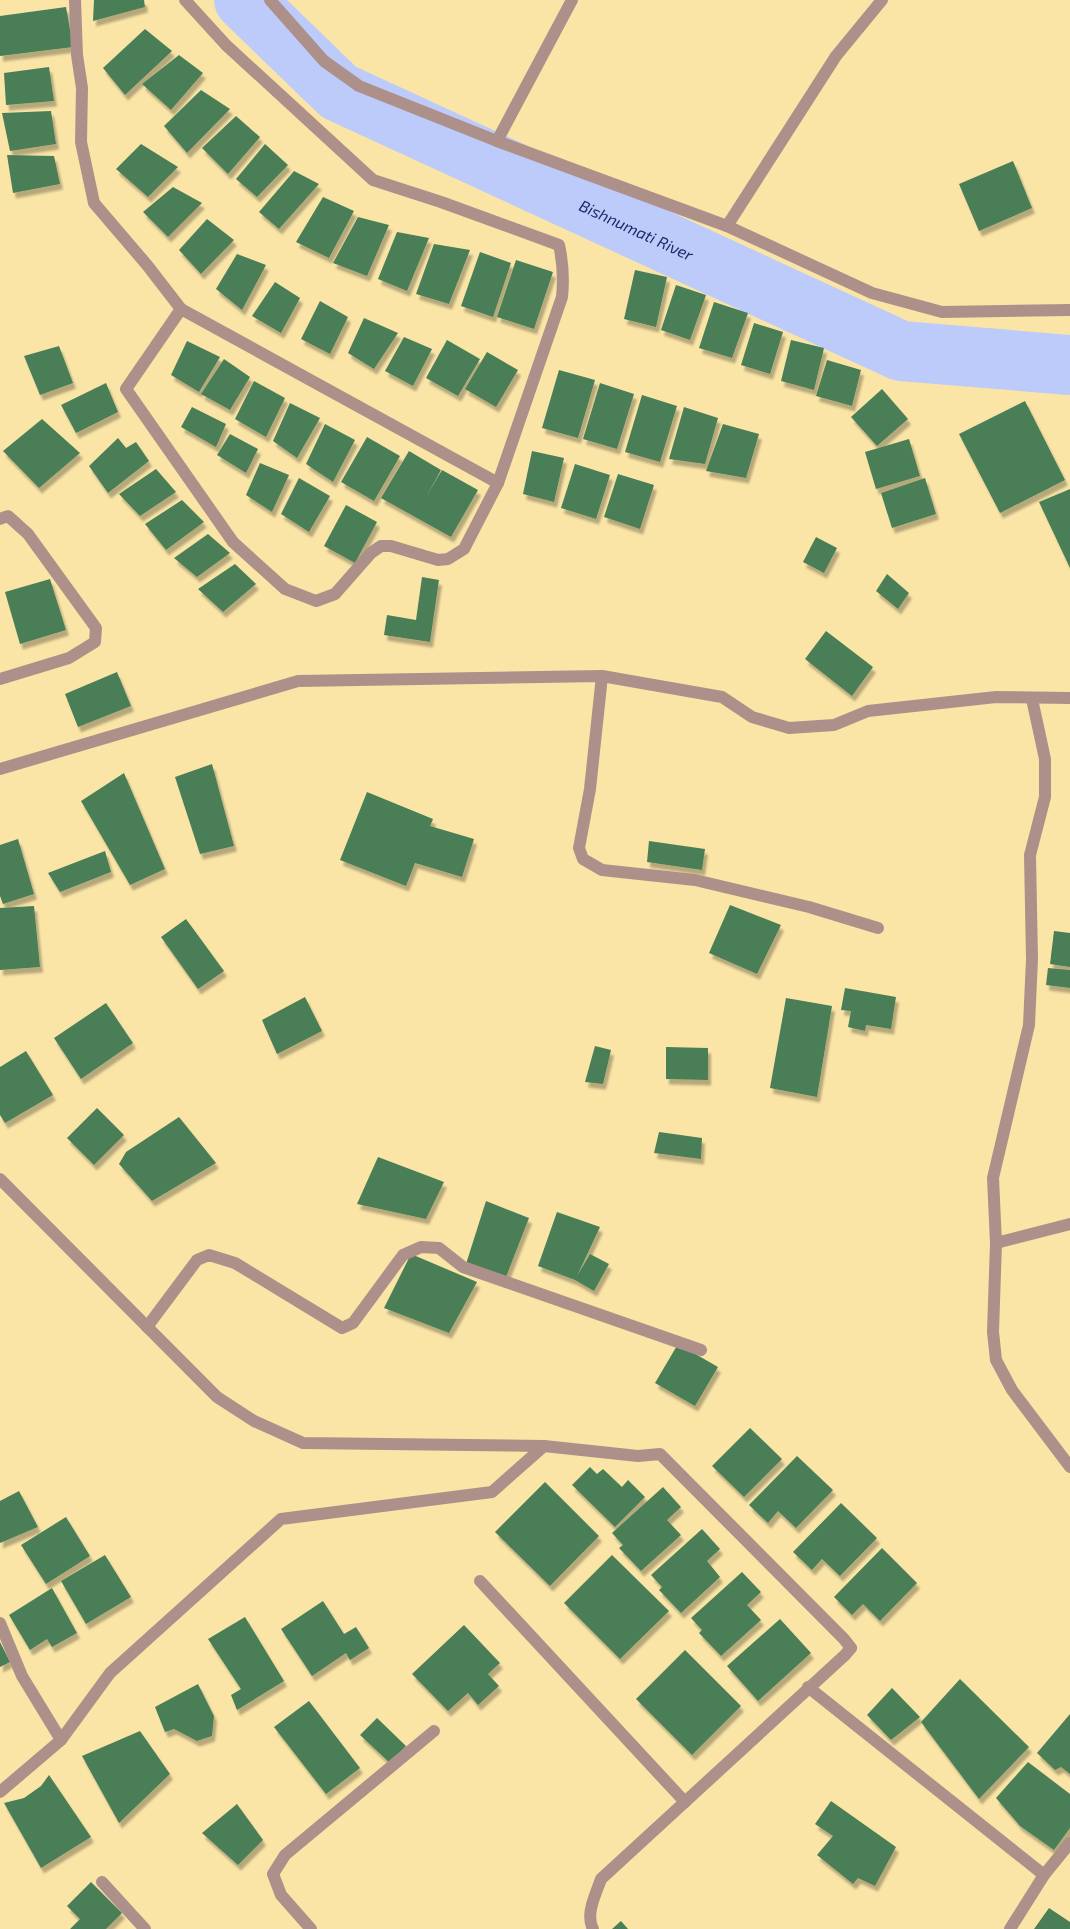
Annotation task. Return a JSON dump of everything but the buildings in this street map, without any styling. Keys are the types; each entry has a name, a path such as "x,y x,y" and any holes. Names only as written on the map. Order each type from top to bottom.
{"street":[{"path":"74,0 77,55 82,88 81,142 94,203 181,310 498,482"},
{"path":"181,310 126,389 233,542 285,589 316,601 334,594 371,553 381,546 391,546 438,560 457,555 464,549 498,482 562,297 564,266 559,245 374,180 226,45 185,0"},
{"path":"270,0 324,61 359,86 497,141 727,226 872,292 942,312 1070,310"},
{"path":"497,141 572,0"},
{"path":"727,226 836,56 882,0"},
{"path":"0,519 8,516 28,534 96,628 96,642 69,658 0,679"},
{"path":"602,676 590,789 579,848 583,859 602,870 695,880 808,907 878,928"},
{"path":"0,769 298,681 602,676 722,697 752,717 789,728 834,725 868,711 996,696 1032,699 1070,698"},
{"path":"1032,699 1045,759 1045,797 1030,855 1032,959 1028,1025 993,1178 996,1243 993,1332 996,1360 1012,1390 1070,1467"},
{"path":"0,1179 217,1397 254,1421 303,1443 544,1446 638,1456 660,1454 851,1648 601,1879 592,1905 590,1922 593,1929"},
{"path":"996,1243 1070,1224"},
{"path":"147,1327 197,1260 209,1255 235,1263 342,1328 353,1323 404,1255 421,1246 439,1248 463,1267 701,1350"},
{"path":"0,1792 61,1740 110,1674 280,1519 492,1492 544,1446"},
{"path":"480,1581 685,1802"},
{"path":"0,1623 22,1676 61,1740"},
{"path":"808,1687 1044,1876"},
{"path":"311,1929 281,1895 273,1874 281,1861 285,1855 434,1730"},
{"path":"1010,1929 1044,1876 1070,1843"},
{"path":"102,1882 145,1929"}],"waterway":[{"name":"Bishnumati River","path":"244,0 339,92 901,351 1070,365"}]}
